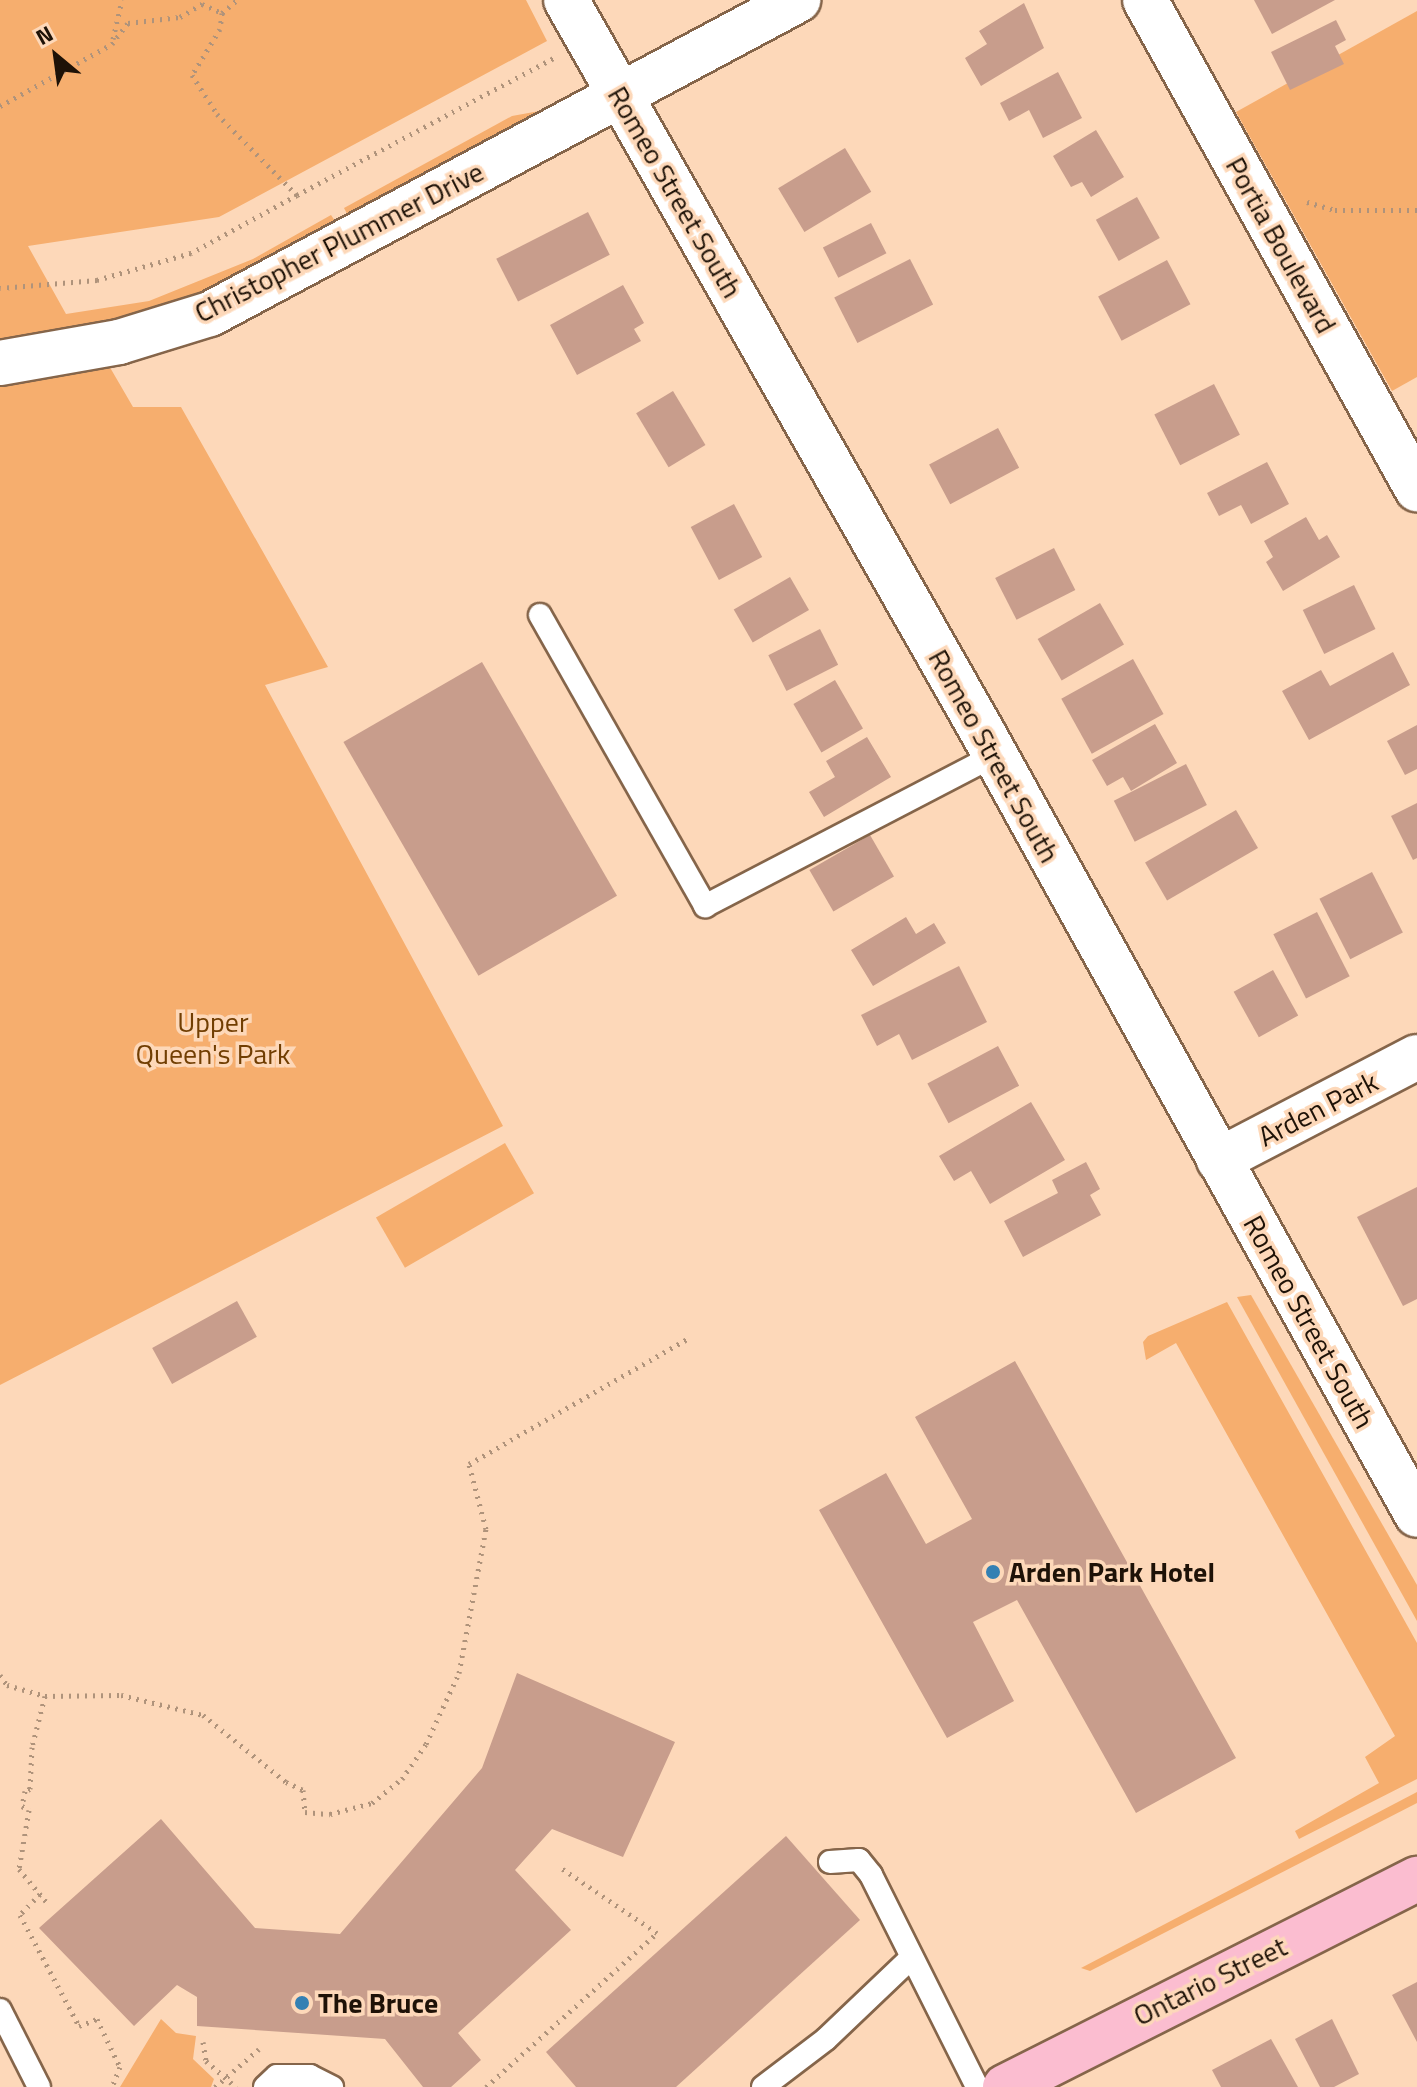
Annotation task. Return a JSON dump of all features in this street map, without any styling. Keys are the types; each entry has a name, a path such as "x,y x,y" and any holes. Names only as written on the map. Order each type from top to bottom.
{"main road":[{"name":"Romeo Street South","path":"566,0 995,755 1417,1515"},
{"name":"Christopher Plummer Drive","path":"0,363 119,342 210,314 798,0"},
{"name":"Portia Boulevard","path":"1145,0 1417,489"},
{"name":"Arden Park","path":"1219,1160 1417,1057"},
{"name":"Ontario Street","path":"1005,2087 1417,1879"}],"lane":[{"path":"540,615 705,906 995,755"},
{"path":"830,1862 859,1860 977,2087"},
{"path":"763,2087 826,2039 911,1958"},
{"path":"0,2010 39,2087"},
{"path":"265,2087 277,2076 310,2076 332,2087"}],"path":[{"path":"112,44 122,0"},
{"path":"237,0 222,13 220,29 192,75 217,114 297,195"},
{"path":"0,106 112,44 128,23 180,17 202,4 222,13"},
{"path":"0,288 97,280 191,253 560,56"},
{"path":"1299,199 1335,210 1417,210"},
{"path":"0,1675 7,1685 45,1696 121,1695 162,1702 203,1715 286,1782 303,1790 305,1812 330,1814 372,1803 402,1779 426,1744 459,1673 486,1529 469,1464 687,1339"},
{"path":"45,1696 32,1747 30,1789 25,1791 22,1806 29,1810 19,1869 49,1905"},
{"path":"486,2087 657,1933 560,1867"},
{"path":"40,1894 20,1915 79,2026 97,2019 120,2067 112,2087"},
{"path":"203,2042 206,2061 236,2087"}],"green space":[{"name":"Upper Queen's Park","path":"0,0 526,0 547,41 219,217 28,246 66,314 149,301 253,259 331,215 343,233 108,364 133,407 181,407 328,667 265,685 503,1126 0,1385"},
{"path":"1417,11 1417,377 1392,391 1236,112"},
{"path":"545,110 354,227 344,208 512,116"},
{"path":"505,1143 534,1193 405,1268 376,1218"},
{"path":"1251,1295 1417,1585 1417,1621 1237,1297"},
{"path":"1227,1302 1417,1643 1417,1779 1299,1839 1295,1831 1379,1783 1365,1757 1395,1736 1176,1343 1146,1360 1143,1342 1148,1336"},
{"path":"1417,1792 1417,1803 1090,1971 1081,1968"},
{"path":"161,2019 176,2033 196,2036 193,2059 214,2079 211,2087 120,2087"}],"building":[{"path":"1254,0 1335,0 1272,34"},
{"path":"1024,3 1044,48 981,86 965,58 987,44 979,31"},
{"path":"1336,20 1346,40 1335,46 1344,64 1290,90 1271,52"},
{"path":"1058,72 1082,118 1043,138 1029,110 1009,121 1000,103"},
{"path":"1096,130 1124,177 1091,197 1082,182 1071,187 1053,156"},
{"path":"845,148 871,192 804,232 778,188"},
{"path":"1137,197 1160,238 1119,261 1096,220"},
{"path":"588,212 610,255 518,302 496,259"},
{"path":"871,223 886,253 838,278 823,248"},
{"path":"910,259 933,304 857,343 834,298"},
{"path":"1167,260 1190,304 1122,341 1098,297"},
{"path":"623,285 644,323 634,329 641,341 577,375 550,325"},
{"path":"1214,384 1240,435 1180,465 1154,414"},
{"path":"673,391 705,445 669,467 636,413"},
{"path":"998,428 1019,468 950,504 929,465"},
{"path":"1267,462 1289,504 1251,524 1241,505 1219,516 1207,493"},
{"path":"734,504 762,557 719,580 691,527"},
{"path":"1306,517 1319,540 1327,535 1340,557 1283,591 1266,562 1273,557 1264,541"},
{"path":"1054,548 1075,590 1017,620 995,578"},
{"path":"790,577 809,610 753,642 734,610"},
{"path":"1354,585 1375,629 1324,654 1303,610"},
{"path":"1100,603 1124,645 1062,681 1038,639"},
{"path":"820,629 838,665 786,691 768,655"},
{"path":"1393,652 1410,685 1309,740 1282,691 1321,670 1330,686"},
{"path":"1133,659 1164,714 1092,754 1061,699"},
{"path":"482,662 617,896 478,976 343,742"},
{"path":"835,680 863,728 821,752 793,704"},
{"path":"1155,724 1177,763 1131,791 1123,777 1107,786 1092,760"},
{"path":"1417,725 1417,769 1405,775 1387,741"},
{"path":"867,737 891,777 824,817 809,792 835,777 826,761"},
{"path":"1186,764 1207,805 1135,842 1114,801"},
{"path":"1417,803 1417,858 1413,860 1391,816"},
{"path":"1236,810 1258,848 1167,901 1145,863"},
{"path":"870,835 894,877 833,912 809,870"},
{"path":"1372,872 1403,933 1350,959 1319,899"},
{"path":"1317,912 1350,976 1306,998 1273,934"},
{"path":"906,917 916,934 934,923 946,943 873,986 851,950"},
{"path":"959,966 987,1022 912,1060 899,1034 877,1046 861,1015"},
{"path":"1273,970 1298,1015 1259,1037 1234,992"},
{"path":"998,1046 1019,1086 948,1123 927,1084"},
{"path":"1031,1102 1065,1160 990,1204 971,1171 954,1181 939,1156"},
{"path":"1086,1162 1100,1189 1090,1195 1101,1215 1023,1257 1004,1221 1058,1193 1052,1180"},
{"path":"1417,1187 1417,1299 1403,1306 1357,1217"},
{"path":"237,1301 257,1337 172,1384 152,1348"},
{"name":"Arden Park Hotel","path":"1015,1361 1236,1758 1136,1813 1017,1600 973,1622 1014,1701 947,1738 819,1510 886,1473 926,1544 972,1519 915,1417"},
{"path":"517,1673 675,1742 623,1857 552,1829 515,1870 571,1930 458,2033 481,2060 451,2087 423,2087 385,2039 197,2026 197,1997 177,1985 134,2026 39,1928 161,1819 255,1928 340,1934 482,1768"},
{"path":"786,1836 860,1920 676,2087 576,2087 546,2052"},
{"path":"1417,1982 1417,2042 1392,1995"},
{"path":"1332,2019 1359,2074 1334,2087 1320,2087 1295,2039"},
{"path":"1271,2039 1298,2087 1221,2087 1212,2070"}],"place":[{"name":"Arden Park Hotel","path":"993,1572"},
{"name":"The Bruce","path":"302,2003"}]}
